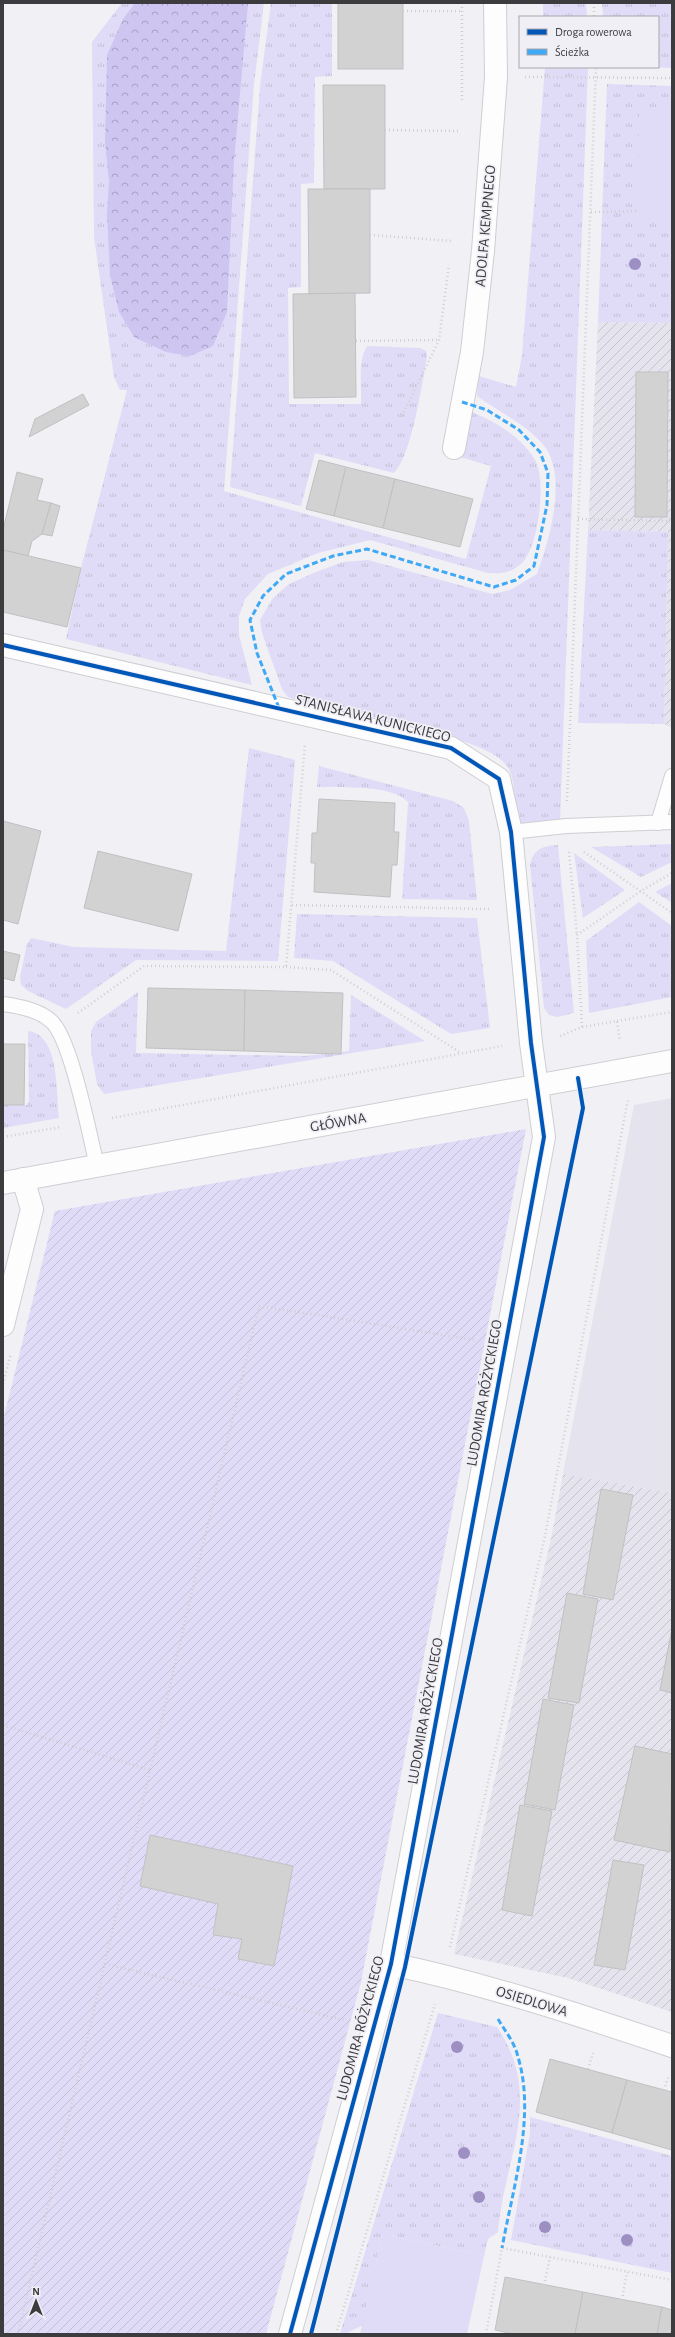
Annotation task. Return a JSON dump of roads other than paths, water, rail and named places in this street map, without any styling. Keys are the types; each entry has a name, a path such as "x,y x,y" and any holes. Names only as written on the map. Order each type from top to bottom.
{"street":[{"name":"ADOLFA KEMPNEGO","path":"454,448 473,344 491,166 496,77 495,3"},
{"name":"STANISŁAWA KUNICKIEGO","path":"3,645 451,748 498,779 511,832 531,1043 537,1086"},
{"name":"GŁÓWNA","path":"13,1181 672,1061"},
{"name":"LUDOMIRA RÓŻYCKIEGO","path":"290,2334 391,1964 544,1137 537,1086"},
{"path":"3,1325 32,1209 13,1181"},
{"name":"OSIEDLOWA","path":"391,1964 444,1975 561,2009 672,2046"}],"lane":[{"path":"658,822 672,776"},
{"path":"511,832 566,826 672,822"},
{"path":"3,1004 23,1006 51,1021 65,1041 97,1166"}]}
